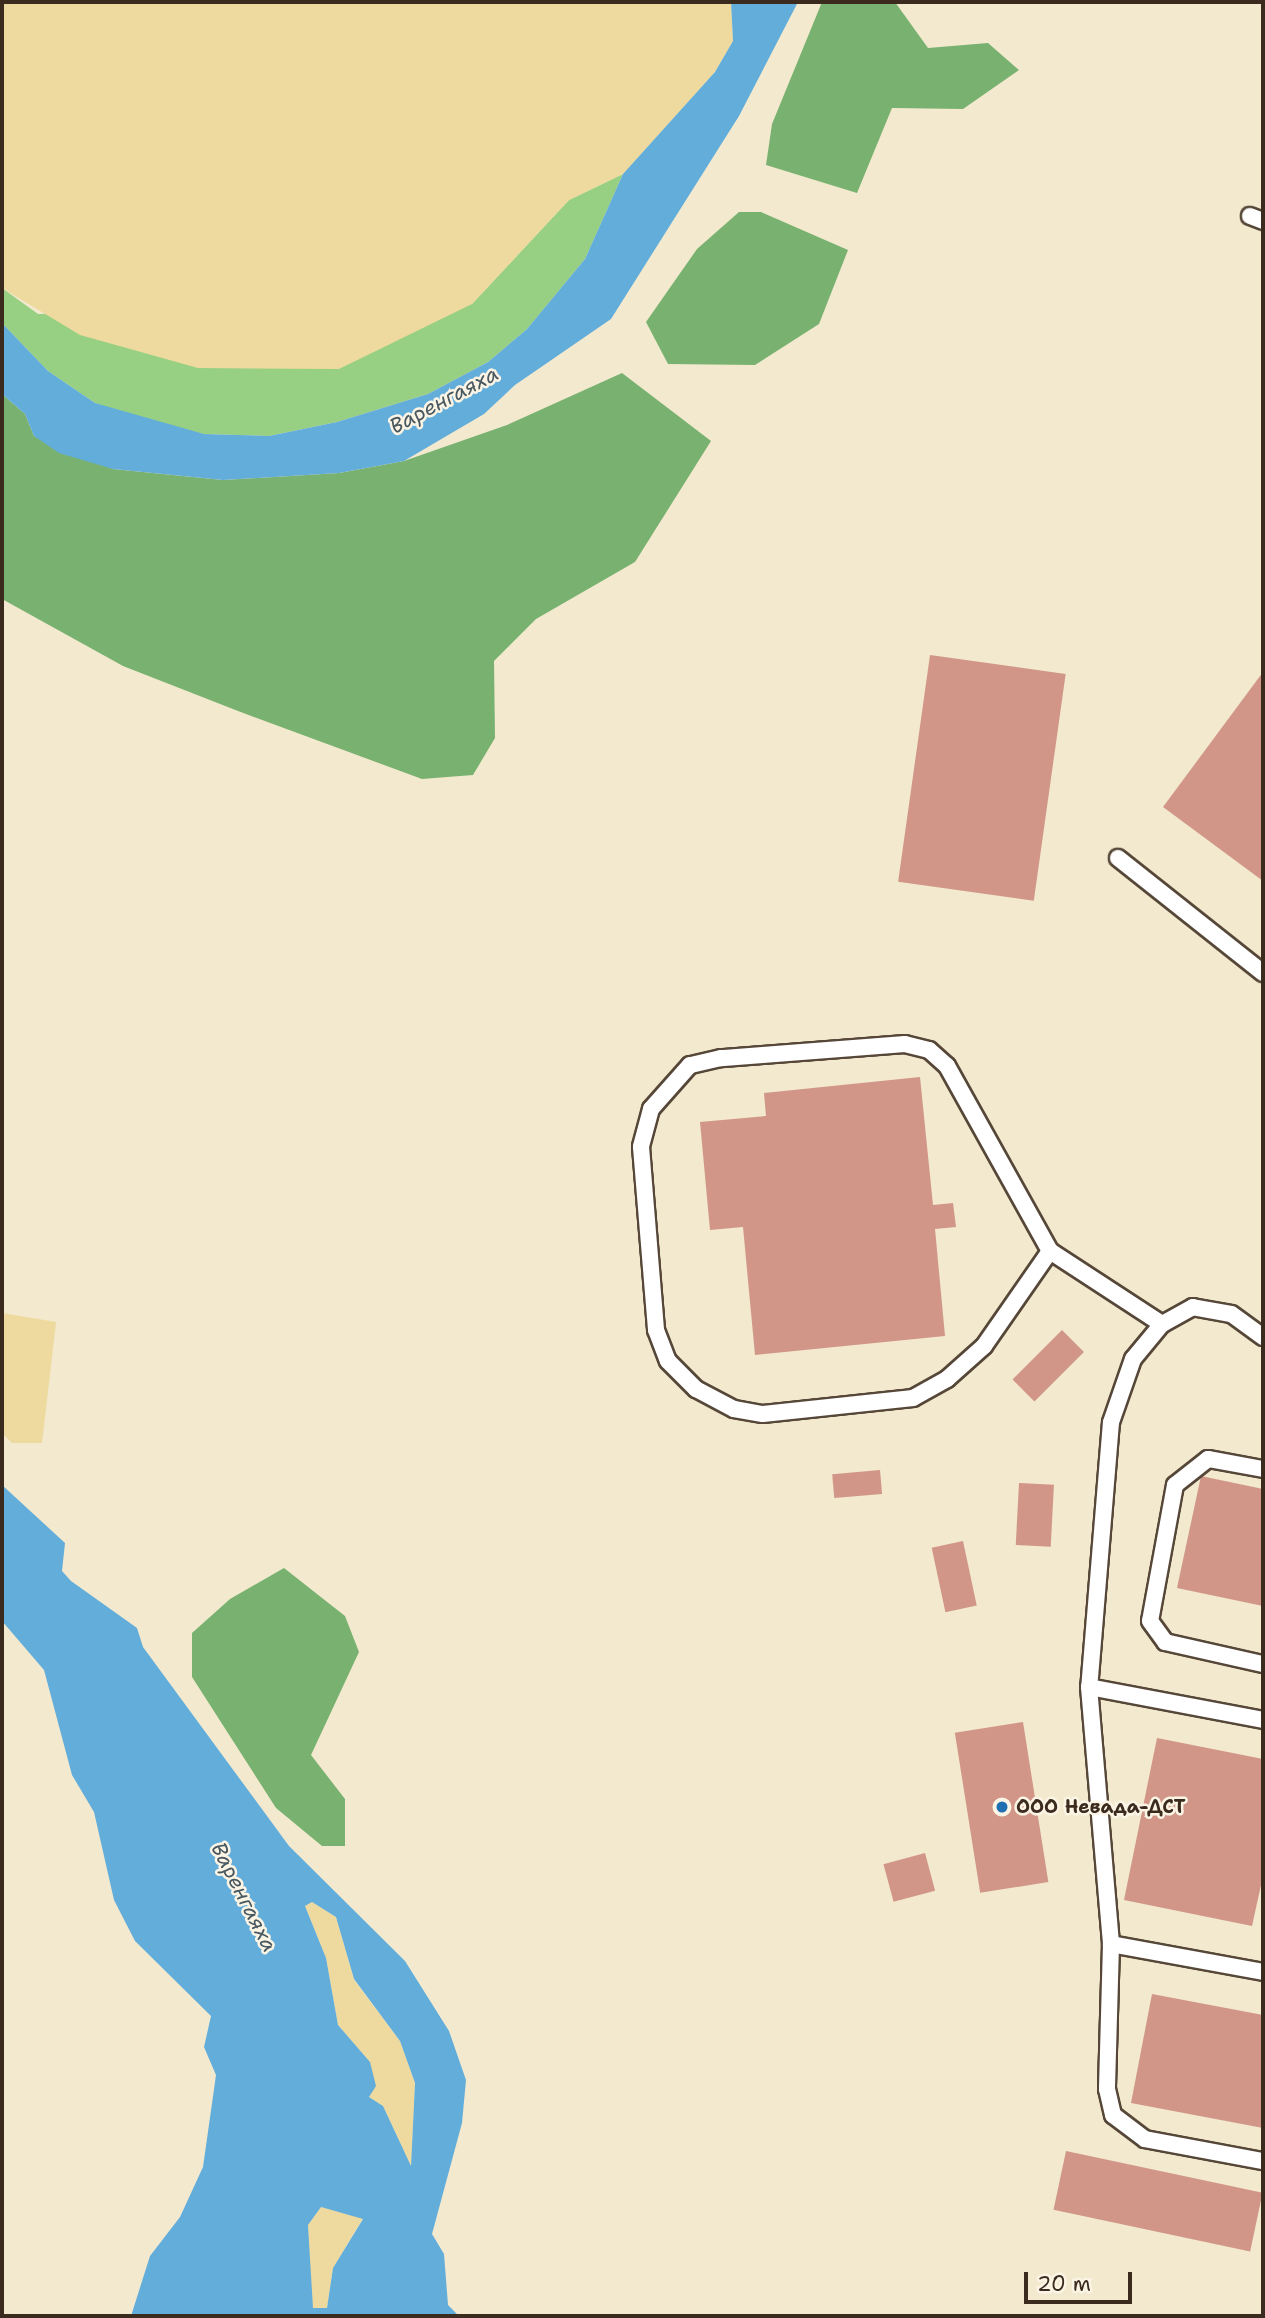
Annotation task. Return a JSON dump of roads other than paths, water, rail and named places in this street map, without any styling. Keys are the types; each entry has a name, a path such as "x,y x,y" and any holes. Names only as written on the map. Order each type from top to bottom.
{"lane":[{"path":"1118,858 1263,973"},
{"path":"1050,1251 984,1346 947,1379 913,1398 763,1414 734,1409 695,1389 668,1361 656,1330 641,1147 651,1109 690,1065 721,1058 905,1044 929,1049 947,1066 1050,1251 1161,1324"},
{"path":"1263,1337 1231,1314 1194,1307 1161,1324 1133,1359 1111,1422 1089,1687 1111,1944 1107,2090 1113,2115 1145,2139 1263,2161"},
{"path":"1263,1469 1208,1459 1175,1485 1150,1621 1165,1642 1263,1664"},
{"path":"1089,1687 1263,1720"},
{"path":"1111,1944 1263,1972"}],"water":[{"name":"Варенгаяха","path":"731,2 798,2 739,116 611,319 515,385 484,414 404,461 339,473 223,480 113,469 59,453 34,436 25,414 2,394 2,323 48,371 95,403 204,434 269,436 337,422 428,394 488,362 527,329 585,259 623,174 715,72 733,41"},
{"name":"Варенгаяха","path":"2,1485 65,1543 62,1571 71,1581 137,1628 143,1647 289,1846 405,1961 449,2031 466,2080 462,2123 432,2234 444,2254 448,2305 459,2316 131,2316 150,2256 180,2217 203,2167 216,2075 204,2047 211,2016 135,1941 114,1900 94,1812 72,1775 44,1670 2,1621","holes":["312,1902 336,1917 354,1979 400,2041 415,2083 411,2166 383,2106 369,2097 376,2086 370,2062 338,2025 326,1958 305,1906","321,2207 363,2219 333,2268 327,2308 313,2308 308,2225"]}],"place":[{"name":"ООО Невада-ДСТ","path":"1002,1807"}]}
